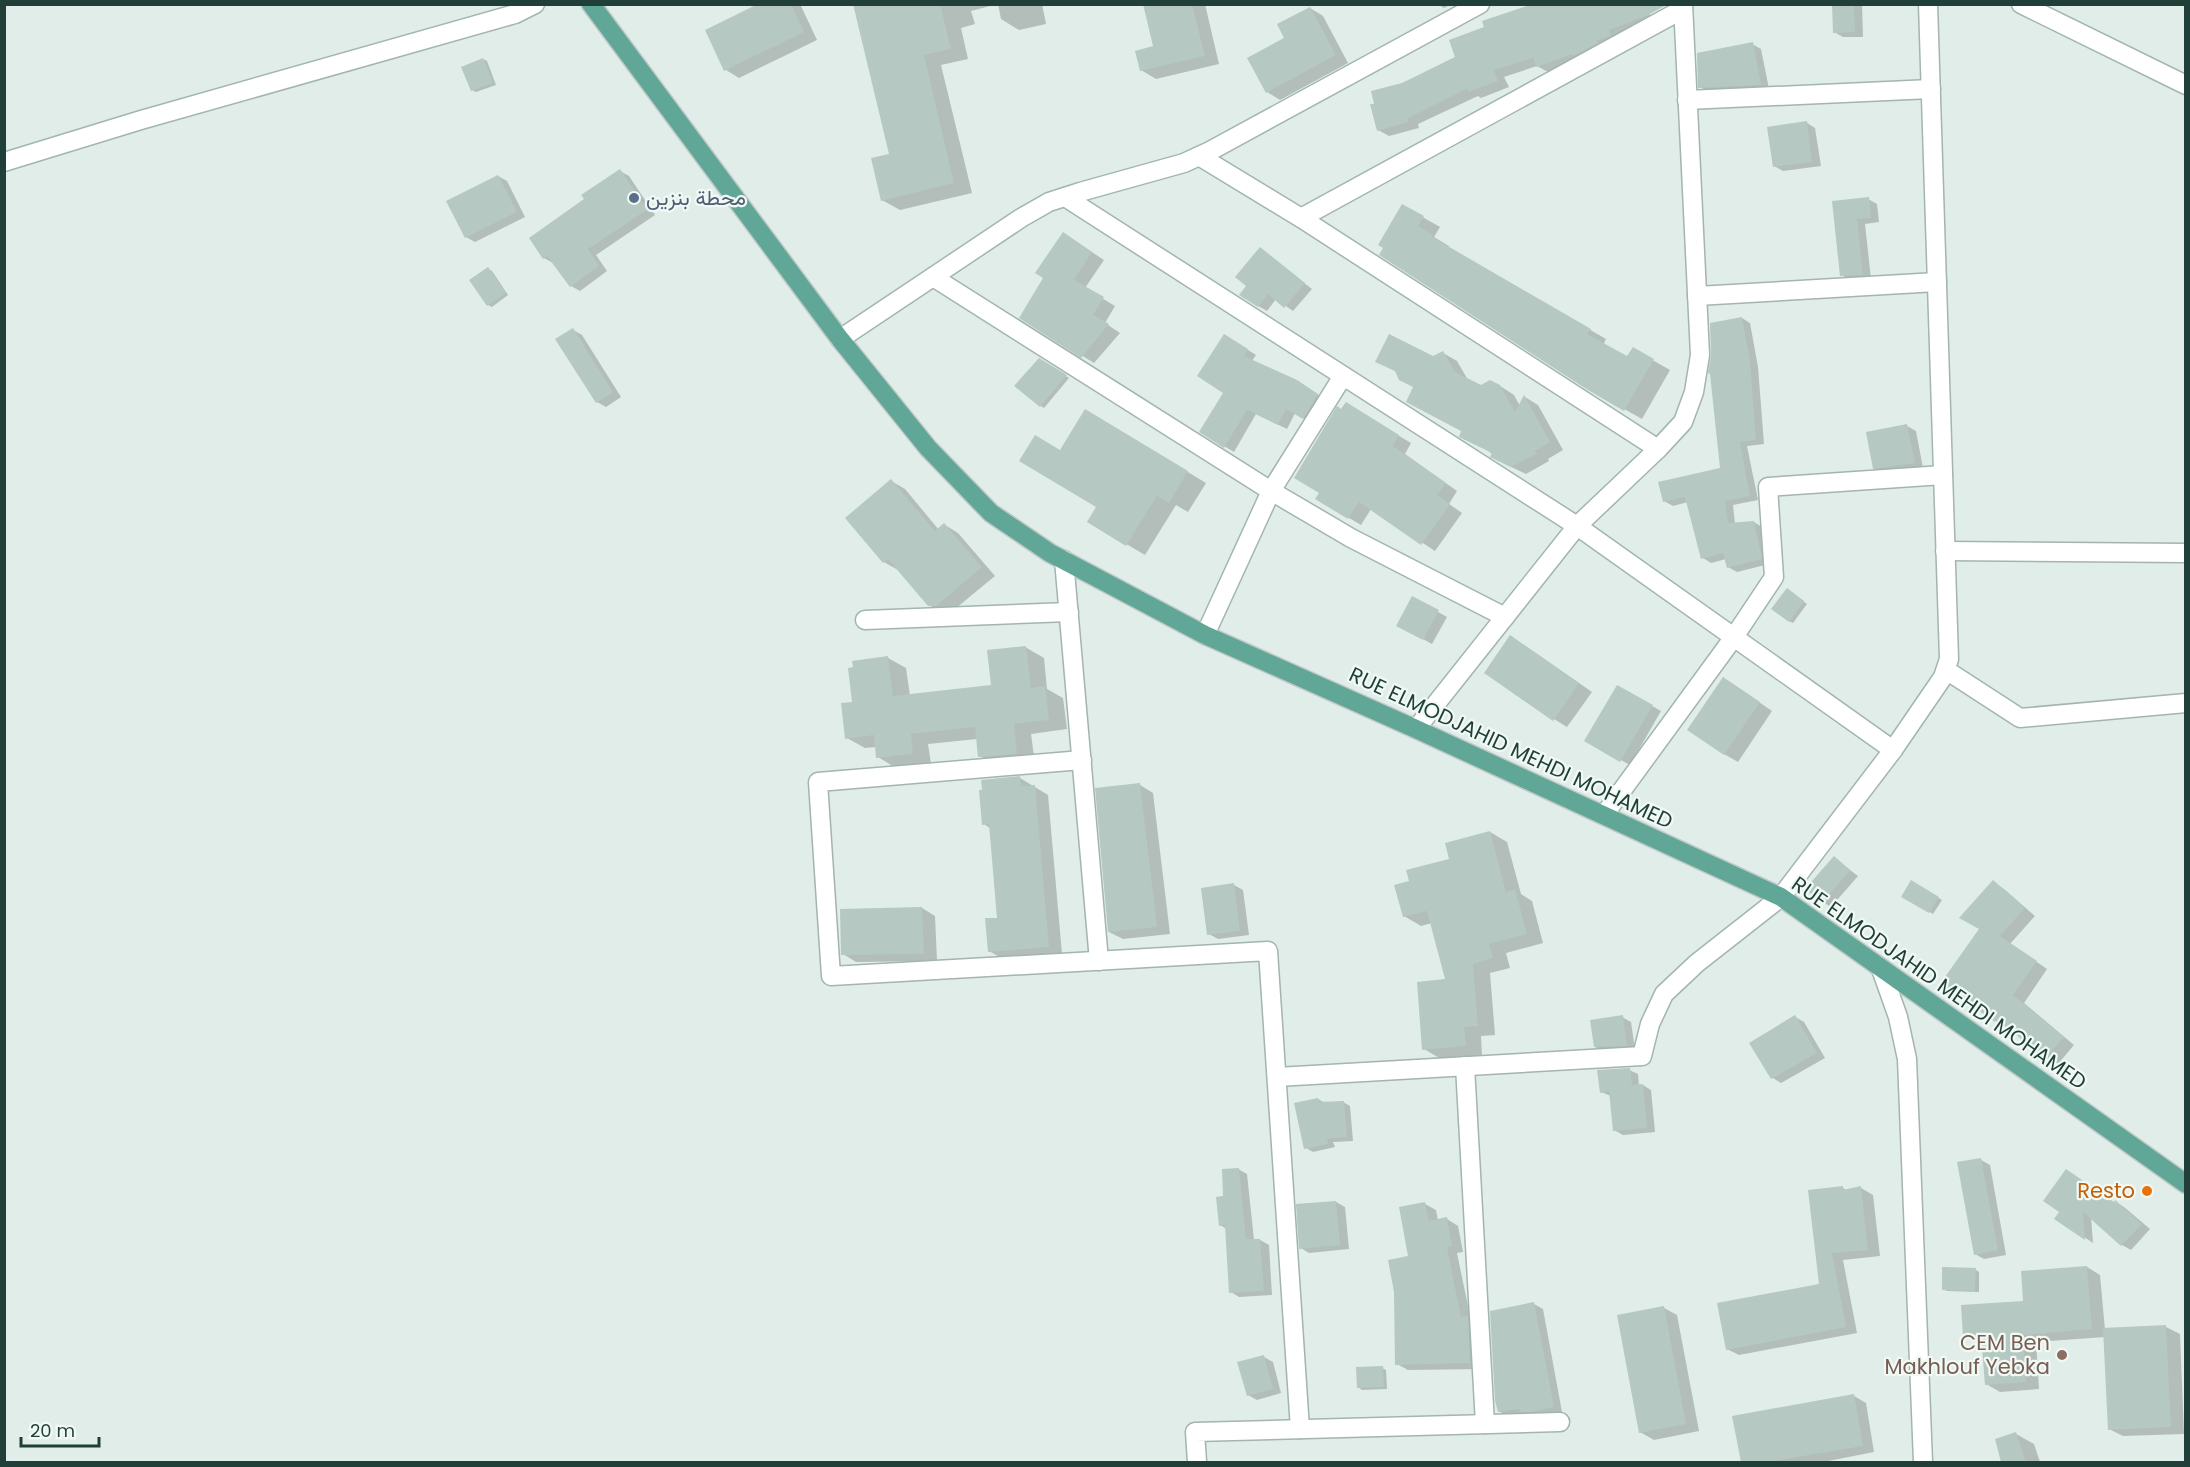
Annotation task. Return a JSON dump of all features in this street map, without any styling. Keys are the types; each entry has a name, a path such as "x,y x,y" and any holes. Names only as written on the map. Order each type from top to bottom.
{"main road":[{"name":"RUE ELMODJAHID MEHDI MOHAMED","path":"591,4 840,339 928,448 991,513 1064,560 1205,635 1781,897 2186,1184"}],"street":[{"path":"4,162 152,117 515,14 535,4"},
{"path":"840,339 1049,202 1184,163 1480,4"},
{"path":"1277,1077 1642,1056 1650,1024 1664,994 1697,963 1781,897 1893,750 1943,677 1949,659 1928,4"},
{"path":"2020,4 2186,85"},
{"path":"1301,218 1683,7 1700,355 1694,392 1683,422 1577,526 1416,729"},
{"path":"1687,100 1931,89"},
{"path":"1199,156 1301,218 1658,449"},
{"path":"1065,197 1577,526 1893,750"},
{"path":"933,277 1351,538 1505,617"},
{"path":"1697,296 1937,282"},
{"path":"1205,635 1271,490 1343,376"},
{"path":"1604,815 1734,637 1774,578 1768,487 1943,475"},
{"path":"1945,551 2186,553"},
{"path":"1064,560 1099,961"},
{"path":"865,620 1069,612"},
{"path":"1946,670 2020,718 2186,703"},
{"path":"1082,760 818,782 831,976 1268,951 1300,1429"},
{"path":"1881,969 1898,1017 1906,1059 1923,1462"},
{"path":"1465,1066 1485,1424"},
{"path":"1197,1462 1195,1432 1560,1422"}],"building":[{"path":"758,4 791,4 804,32 724,71 705,30"},
{"path":"853,4 940,4 951,49 924,55 954,183 881,201 871,158 889,154"},
{"path":"1143,4 1192,4 1205,56 1140,71 1135,51 1153,46"},
{"path":"1533,4 1668,4 1646,16 1609,30 1611,36 1597,40 1598,43 1573,56 1572,54 1536,67 1533,58 1494,70 1498,81 1469,92 1467,89 1408,118 1409,122 1377,131 1370,104 1374,104 1371,91 1402,83 1455,57 1449,40 1484,27 1482,21"},
{"path":"1832,4 1854,4 1855,32 1833,33"},
{"path":"1310,7 1336,55 1266,93 1247,58 1284,38 1277,24"},
{"path":"1753,42 1761,85 1698,88 1697,53"},
{"path":"483,58 493,83 471,91 461,67"},
{"path":"1807,121 1812,162 1773,167 1767,127"},
{"path":"620,169 647,210 588,249 599,266 570,287 547,256 543,259 529,238 584,199 581,195"},
{"path":"498,175 517,212 465,238 446,201"},
{"path":"1869,197 1871,218 1857,219 1863,275 1840,276 1832,201"},
{"path":"1402,204 1424,216 1418,226 1433,235 1432,237 1591,329 1587,334 1627,356 1633,347 1654,359 1624,411 1379,255 1383,248 1378,245"},
{"path":"1063,232 1092,252 1074,280 1104,297 1093,315 1109,324 1081,358 1019,318 1043,278 1035,273"},
{"path":"1260,247 1305,283 1284,308 1268,294 1258,307 1239,295 1246,286 1235,277"},
{"path":"488,267 506,293 487,306 469,280"},
{"path":"1742,317 1750,361 1756,440 1740,442 1750,496 1725,501 1728,523 1754,521 1762,559 1727,568 1723,553 1701,559 1685,497 1663,502 1658,482 1720,468 1710,374 1708,373 1711,355 1710,323"},
{"path":"573,328 613,392 596,403 555,339"},
{"path":"1224,334 1248,349 1244,356 1297,380 1318,394 1303,419 1286,409 1278,425 1247,410 1224,448 1199,432 1223,393 1197,376"},
{"path":"1389,334 1433,356 1443,351 1455,372 1481,385 1490,380 1500,385 1515,412 1524,395 1550,442 1535,451 1537,454 1511,467 1490,457 1492,453 1459,437 1461,431 1406,402 1413,387 1399,380 1395,371 1375,362"},
{"path":"1039,358 1067,375 1040,407 1014,386"},
{"path":"1346,402 1399,435 1393,446 1446,483 1437,495 1450,504 1421,545 1359,502 1348,519 1315,499 1319,493 1294,478 1337,406 1341,409"},
{"path":"1085,409 1188,471 1169,503 1157,496 1126,546 1087,522 1096,507 1019,461 1035,435 1060,450"},
{"path":"1907,424 1915,463 1873,469 1866,432"},
{"path":"891,479 935,531 944,523 982,567 936,606 928,606 888,559 883,563 845,518"},
{"path":"1787,588 1804,601 1789,622 1771,609"},
{"path":"1412,596 1439,610 1423,640 1396,626"},
{"path":"1510,635 1579,683 1553,721 1484,673"},
{"path":"1026,646 1031,688 1045,686 1049,720 1014,724 1017,754 978,757 975,727 911,734 913,754 876,758 874,735 845,739 841,703 852,702 848,668 853,667 852,661 888,656 893,696 991,685 987,650"},
{"path":"1723,677 1760,702 1724,755 1687,730"},
{"path":"1617,685 1653,705 1620,762 1584,741"},
{"path":"1020,776 1021,786 1035,785 1049,947 988,952 985,918 997,918 989,824 982,825 979,790 982,790 981,780"},
{"path":"1140,783 1157,927 1108,932 1095,788"},
{"path":"1490,831 1506,892 1515,889 1527,934 1489,944 1493,958 1473,964 1478,1026 1464,1027 1466,1046 1422,1050 1417,982 1445,979 1427,911 1403,917 1394,885 1409,881 1406,870 1449,859 1445,843"},
{"path":"1834,856 1850,870 1822,903 1805,889"},
{"path":"1911,880 1939,897 1929,913 1901,897"},
{"path":"1993,880 2025,908 2000,936 2037,961 2013,995 2064,1037 2045,1059 1997,1019 1995,1022 1940,984 1979,929 1959,918"},
{"path":"1234,883 1240,931 1207,935 1201,888"},
{"path":"922,907 924,954 841,955 840,909"},
{"path":"1623,1015 1627,1046 1594,1047 1590,1020"},
{"path":"1795,1015 1817,1053 1771,1079 1749,1043"},
{"path":"1630,1068 1632,1085 1643,1084 1647,1128 1613,1131 1609,1091 1600,1093 1597,1070"},
{"path":"1318,1098 1319,1102 1344,1101 1347,1137 1327,1139 1328,1144 1304,1149 1294,1103"},
{"path":"1981,1158 1998,1250 1974,1255 1957,1162"},
{"path":"1239,1168 1246,1239 1260,1239 1264,1291 1229,1293 1225,1225 1219,1226 1216,1197 1223,1196 1222,1169"},
{"path":"2066,1169 2114,1202 2115,1200 2142,1224 2121,1246 2083,1212 2085,1240 2054,1219 2059,1212 2043,1201"},
{"path":"1843,1186 1843,1190 1861,1186 1868,1250 1832,1253 1846,1327 1726,1350 1717,1303 1819,1284 1808,1190"},
{"path":"1336,1201 1340,1245 1299,1249 1296,1204"},
{"path":"1425,1202 1429,1221 1447,1217 1452,1246 1447,1247 1461,1317 1468,1316 1470,1363 1395,1365 1394,1292 1388,1260 1408,1256 1399,1207"},
{"path":"2087,1266 2092,1329 2023,1335 2026,1382 1985,1385 1981,1335 1963,1336 1961,1305 2023,1301 2021,1271"},
{"path":"1942,1267 1976,1268 1975,1291 1942,1290"},
{"path":"1534,1302 1554,1407 1532,1412 1520,1412 1519,1409 1498,1412 1495,1401 1490,1311"},
{"path":"1664,1306 1686,1424 1639,1433 1617,1315"},
{"path":"2166,1325 2171,1427 2108,1430 2103,1328"},
{"path":"1264,1355 1273,1389 1247,1396 1237,1362"},
{"path":"1383,1366 1384,1387 1357,1388 1356,1367"},
{"path":"1854,1394 1863,1446 1767,1462 1741,1462 1732,1416"},
{"path":"2016,1432 2026,1462 2001,1462 1995,1439"}],"place":[{"name":"محطة بنزين","path":"634,198"},
{"name":"Resto","path":"2147,1191"},
{"name":"CEM Ben Makhlouf Yebka","path":"2062,1355"}]}
